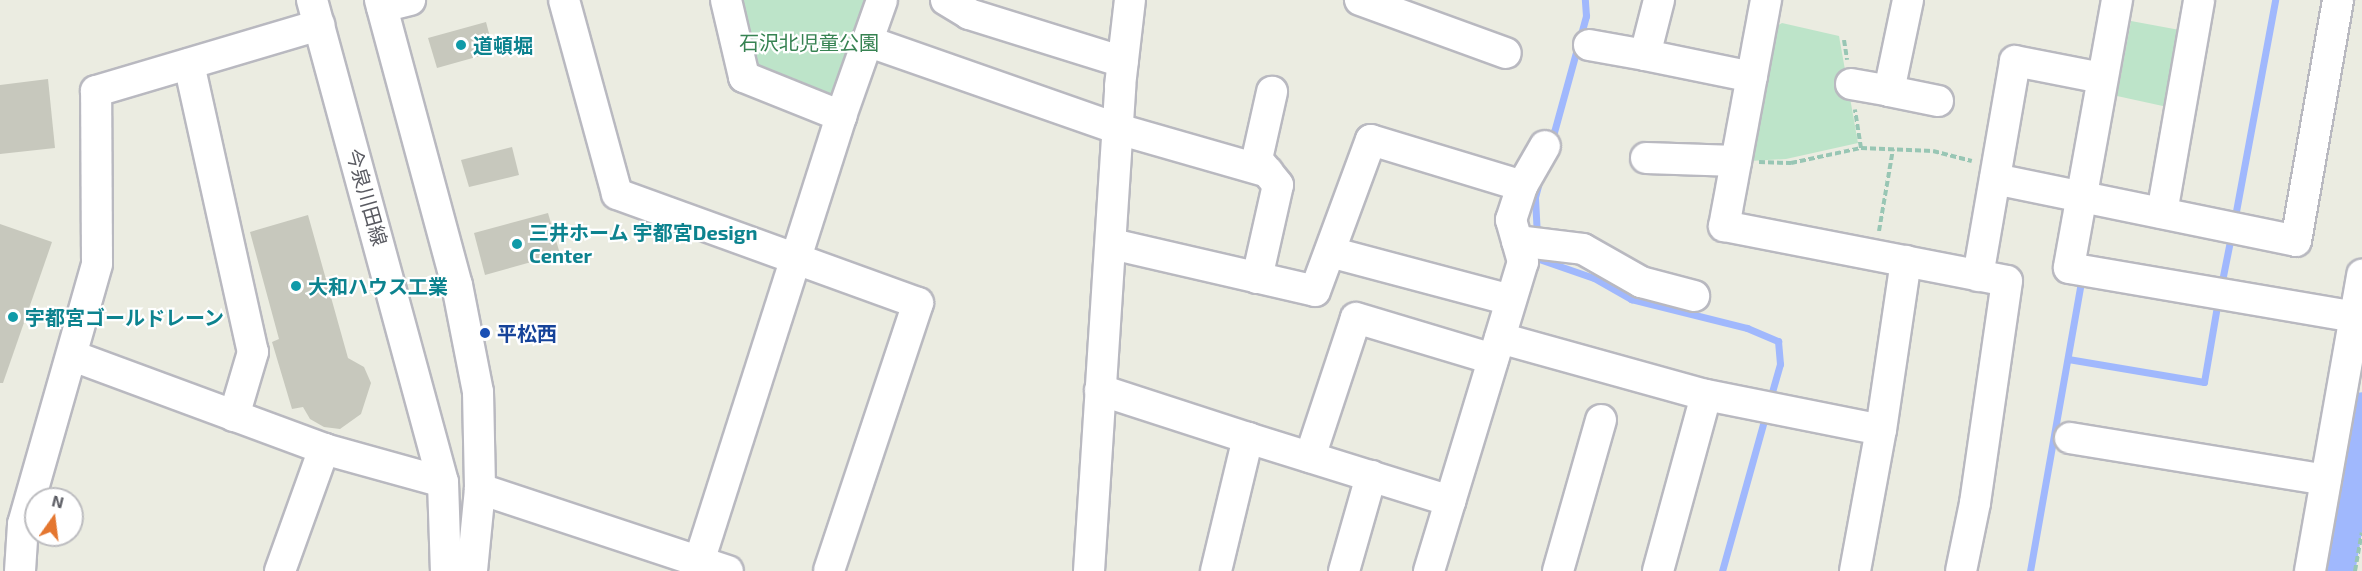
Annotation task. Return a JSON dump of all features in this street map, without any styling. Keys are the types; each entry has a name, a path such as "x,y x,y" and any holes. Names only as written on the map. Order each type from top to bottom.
{"street":[{"path":"564,0 617,194 918,303 829,571"},
{"path":"726,0 744,77 841,116"},
{"path":"697,566 841,116 882,0"},
{"path":"946,0 969,14 1123,62"},
{"path":"1089,571 1118,129 1130,0"},
{"path":"1645,55 1659,0"},
{"path":"1766,0 1724,226 2007,281 1961,571"},
{"path":"1889,91 1908,0"},
{"path":"2117,0 2069,268 2355,317"},
{"path":"2162,213 2199,0"},
{"path":"1996,173 2081,196 2296,241 2338,0"},
{"path":"391,2 468,337 478,392 480,489 472,571"},
{"path":"1372,2 1506,53"},
{"path":"20,571 23,524 73,356 97,264 96,91 189,64 315,12"},
{"name":"今泉川田線","path":"315,12 443,482 446,571"},
{"path":"867,40 1118,129 1268,172"},
{"path":"1589,45 1752,77"},
{"path":"1978,276 2015,61 2102,78"},
{"path":"189,64 254,352 234,416"},
{"path":"1851,84 1938,101"},
{"path":"1257,278 1278,185 1257,159 1272,92"},
{"path":"1112,244 1315,291 1371,140 1522,186"},
{"path":"1429,571 1522,262 1511,220 1522,186 1545,146"},
{"path":"1646,158 1736,161"},
{"path":"1517,241 1583,249 1641,282 1694,296"},
{"path":"1330,252 1511,300"},
{"path":"1855,571 1881,430 1906,261"},
{"path":"2310,571 2362,275"},
{"path":"1310,457 1356,318 1707,395 1881,430"},
{"path":"73,356 324,449 443,482"},
{"path":"1100,390 1450,501"},
{"path":"1658,571 1707,395"},
{"path":"1558,571 1600,420"},
{"path":"1216,571 1248,438"},
{"path":"2070,438 2326,480"},
{"path":"280,571 324,449"},
{"path":"1344,571 1371,476"},
{"path":"480,489 697,566 728,571"}],"path":[{"path":"1844,40 1861,148"},
{"path":"1736,161 1791,163 1861,148 1893,149 1933,151 1996,173"},
{"path":"1875,256 1893,149"},
{"path":"2355,571 2362,533"}],"green space":[{"name":"石沢北児童公園","path":"740,0 868,0 835,98 754,66"},
{"path":"2131,21 2185,31 2172,108 2117,96"},
{"path":"1782,23 1839,36 1858,143 1786,159 1750,161 1773,28"}],"building":[{"name":"道頓堀","path":"486,22 494,52 437,68 428,38"},
{"path":"48,79 55,148 0,154 0,85"},
{"path":"512,147 519,175 469,187 461,160"},
{"name":"三井ホーム 宇都宮Design Center","path":"548,213 560,254 485,275 474,233"},
{"name":"大和ハウス工業","path":"308,215 348,358 364,367 371,383 361,414 340,429 324,427 310,419 303,407 292,409 272,342 279,339 250,232"},
{"name":"宇都宮ゴールドレーン","path":"0,224 52,242 3,383 0,383"}],"waterway":[{"path":"1551,143 1586,16 1585,0"},
{"path":"2234,222 2275,0"},
{"path":"1537,236 1535,197 1539,182"},
{"path":"2221,286 2231,236"},
{"path":"1538,251 1539,259 1594,278 1631,299 1747,328 1778,341 1780,364 1770,399"},
{"path":"2030,571 2082,277"},
{"path":"2068,359 2204,382 2218,300"},
{"path":"2335,571 2362,411"},
{"path":"1722,571 1766,413"}],"place":[{"name":"道頓堀","path":"461,45"},
{"name":"三井ホーム 宇都宮Design Center","path":"517,244"},
{"name":"大和ハウス工業","path":"296,286"},
{"name":"宇都宮ゴールドレーン","path":"13,317"},
{"name":"平松西","path":"485,333"}]}
